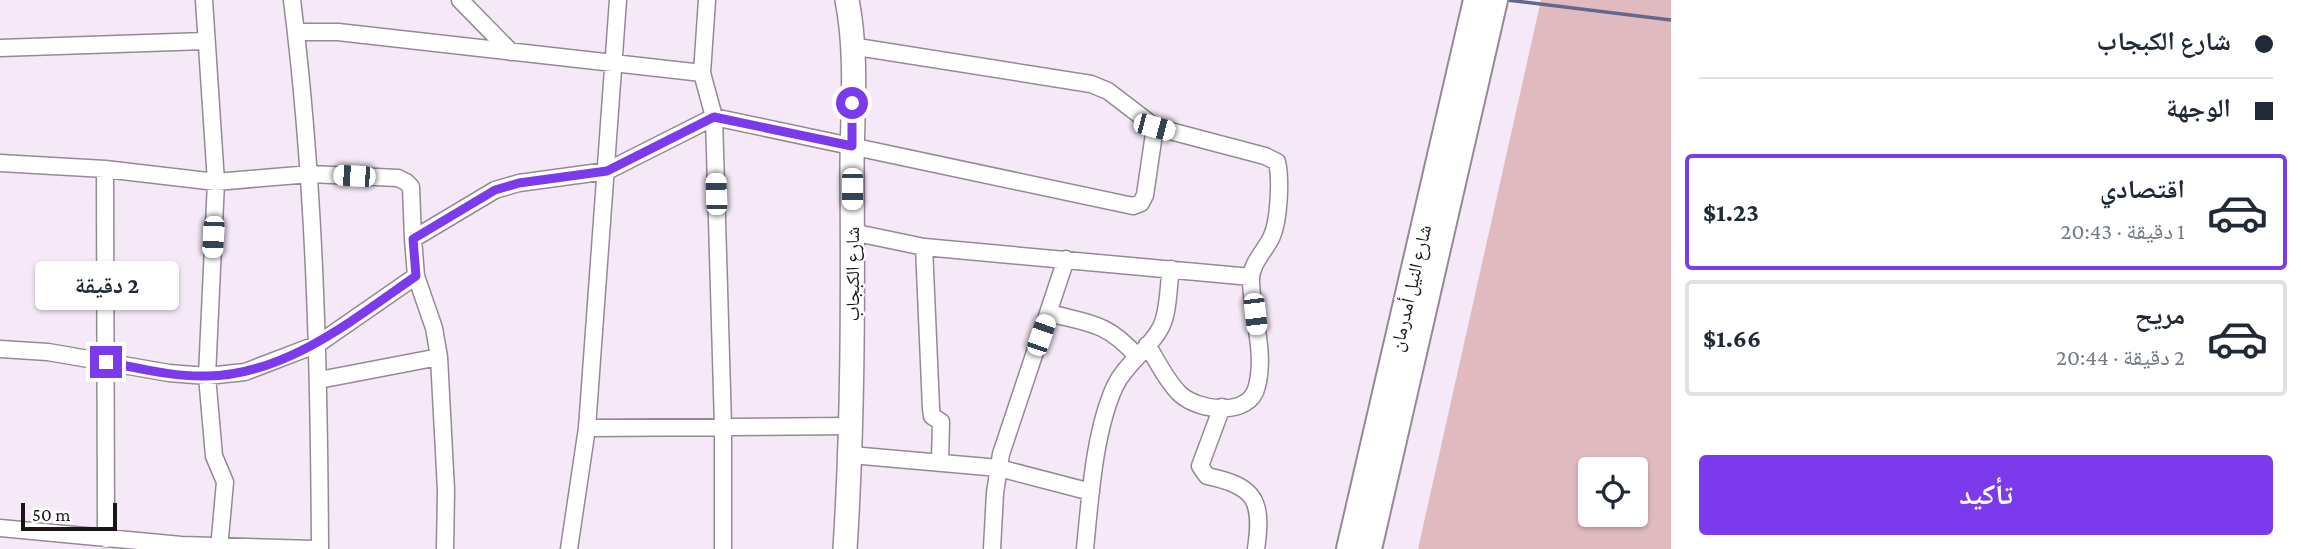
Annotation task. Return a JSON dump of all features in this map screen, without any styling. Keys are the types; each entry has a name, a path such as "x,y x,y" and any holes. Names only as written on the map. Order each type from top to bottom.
{"main road":[{"name":"شارع الكبجاب","path":"845,549 852,426 851,46 847,0"},
{"path":"1476,0 1480,26"},
{"path":"1369,549 1480,26 1495,0"},
{"name":"شارع النيل أمدرمان","path":"1349,549 1480,26"}],"street":[{"path":"204,0 216,182 206,376 214,456 225,482 219,547"},
{"path":"292,0 310,174 319,380 320,549"},
{"path":"569,549 587,428 618,0"},
{"path":"707,0 702,73 714,117 723,426 723,549"},
{"path":"463,2 511,52"},
{"path":"296,32 338,32 702,73"},
{"path":"0,48 205,41"},
{"path":"851,46 1091,84 1108,91 1154,127 1265,156 1277,162 1280,173 1273,235 1257,261 1251,277 1258,344 1257,388 1244,404 1233,408 1192,402 1175,390 1142,350 1103,327 1049,313"},
{"path":"413,239 495,190 519,183 607,171 714,117 1133,206 1142,202 1145,195 1154,127"},
{"path":"0,163 105,169 216,182 310,174 398,178 406,182 411,187 416,276 434,328 439,357 446,490 445,549"},
{"path":"105,169 106,539"},
{"path":"852,232 924,247 1251,277"},
{"path":"924,247 931,408 932,416 941,422 940,461"},
{"path":"992,549 1004,442 1066,259"},
{"path":"1086,549 1091,492 1111,396 1121,375 1155,336 1163,321 1171,269"},
{"path":"0,349 48,352 170,373 206,376 245,372 318,344 416,276"},
{"path":"319,380 439,357"},
{"path":"1222,407 1200,466 1207,476 1231,481 1249,493 1259,515 1256,549"},
{"path":"587,428 852,426"},
{"path":"851,455 999,468 1091,492"},
{"path":"0,528 84,543 106,539 219,547 313,549"}],"shaded area":[{"path":"1541,0 1671,0 1671,549 1418,549"}],"waterway":[{"path":"1507,0 1671,20"}],"route":[{"path":"106,362 206,376 245,372 318,344 416,276 413,239 495,190 519,183 607,171 714,117 852,146 852,103"}]}
